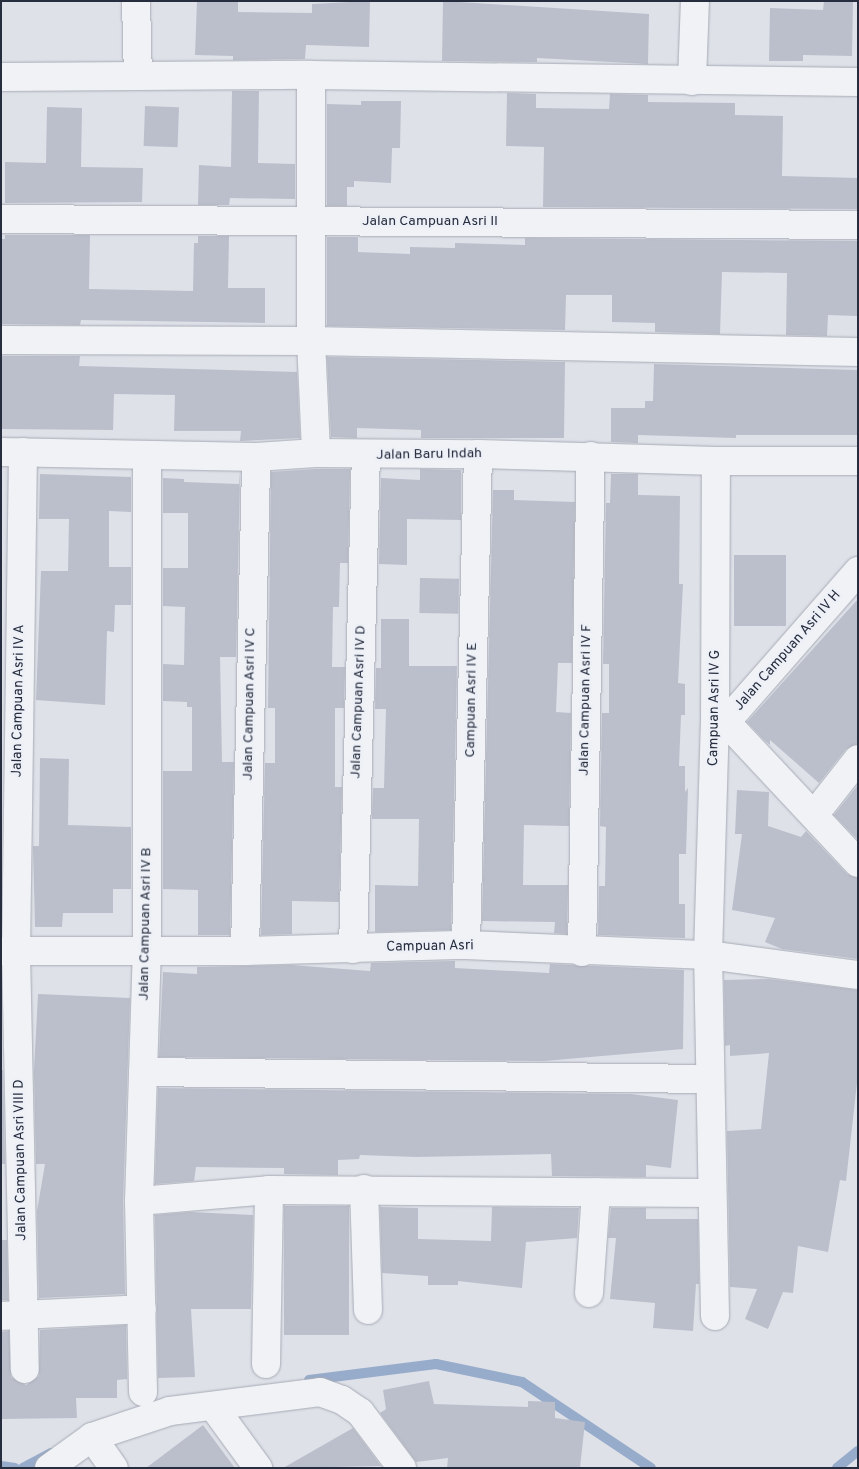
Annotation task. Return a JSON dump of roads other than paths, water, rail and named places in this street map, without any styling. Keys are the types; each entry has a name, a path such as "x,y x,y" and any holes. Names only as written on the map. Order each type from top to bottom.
{"street":[{"path":"136,1 138,76"},
{"path":"692,81 695,1"},
{"path":"311,75 313,221 311,341 316,454"},
{"path":"1,77 311,75 858,82"},
{"name":"Jalan Campuan Asri II","path":"1,219 858,225"},
{"path":"1,340 311,341 858,352"},
{"name":"Jalan Baru Indah","path":"12,452 256,457 316,454 478,454 716,461 858,461"},
{"name":"Jalan Campuan Asri IV A","path":"9,951 12,452"},
{"name":"Campuan Asri IV E","path":"466,945 478,454"},
{"name":"Jalan Campuan Asri IV D","path":"352,950 366,455"},
{"name":"Jalan Campuan Asri IV B","path":"143,1392 140,1201 147,950 147,456"},
{"name":"Jalan Campuan Asri IV F","path":"582,949 591,456"},
{"name":"Jalan Campuan Asri IV C","path":"245,951 256,457"},
{"name":"Campuan Asri IV G","path":"715,1316 708,955 721,723 716,461"},
{"name":"Jalan Campuan Asri IV H","path":"721,723 858,571"},
{"path":"721,723 814,815 858,863"},
{"path":"814,815 858,759"},
{"name":"Campuan Asri","path":"9,951 352,950 466,945 708,955 858,975"},
{"name":"Jalan Campuan Asri VIII D","path":"9,951 13,1317 25,1369"},
{"path":"143,1072 710,1079"},
{"path":"140,1201 269,1190 364,1189 712,1193"},
{"path":"364,1189 368,1310"},
{"path":"266,1364 269,1190"},
{"path":"589,1293 596,1192"},
{"path":"13,1317 142,1309"},
{"path":"49,1468 92,1437 170,1411 258,1398 320,1392 342,1400 360,1412 402,1468"},
{"path":"213,1406 258,1468"},
{"path":"92,1437 114,1468"}],"waterway":[{"path":"309,1380 436,1364 522,1382 651,1468"},
{"path":"837,1468 858,1451"},
{"path":"23,1468 51,1453"},
{"path":"1,1466 15,1468"}]}
